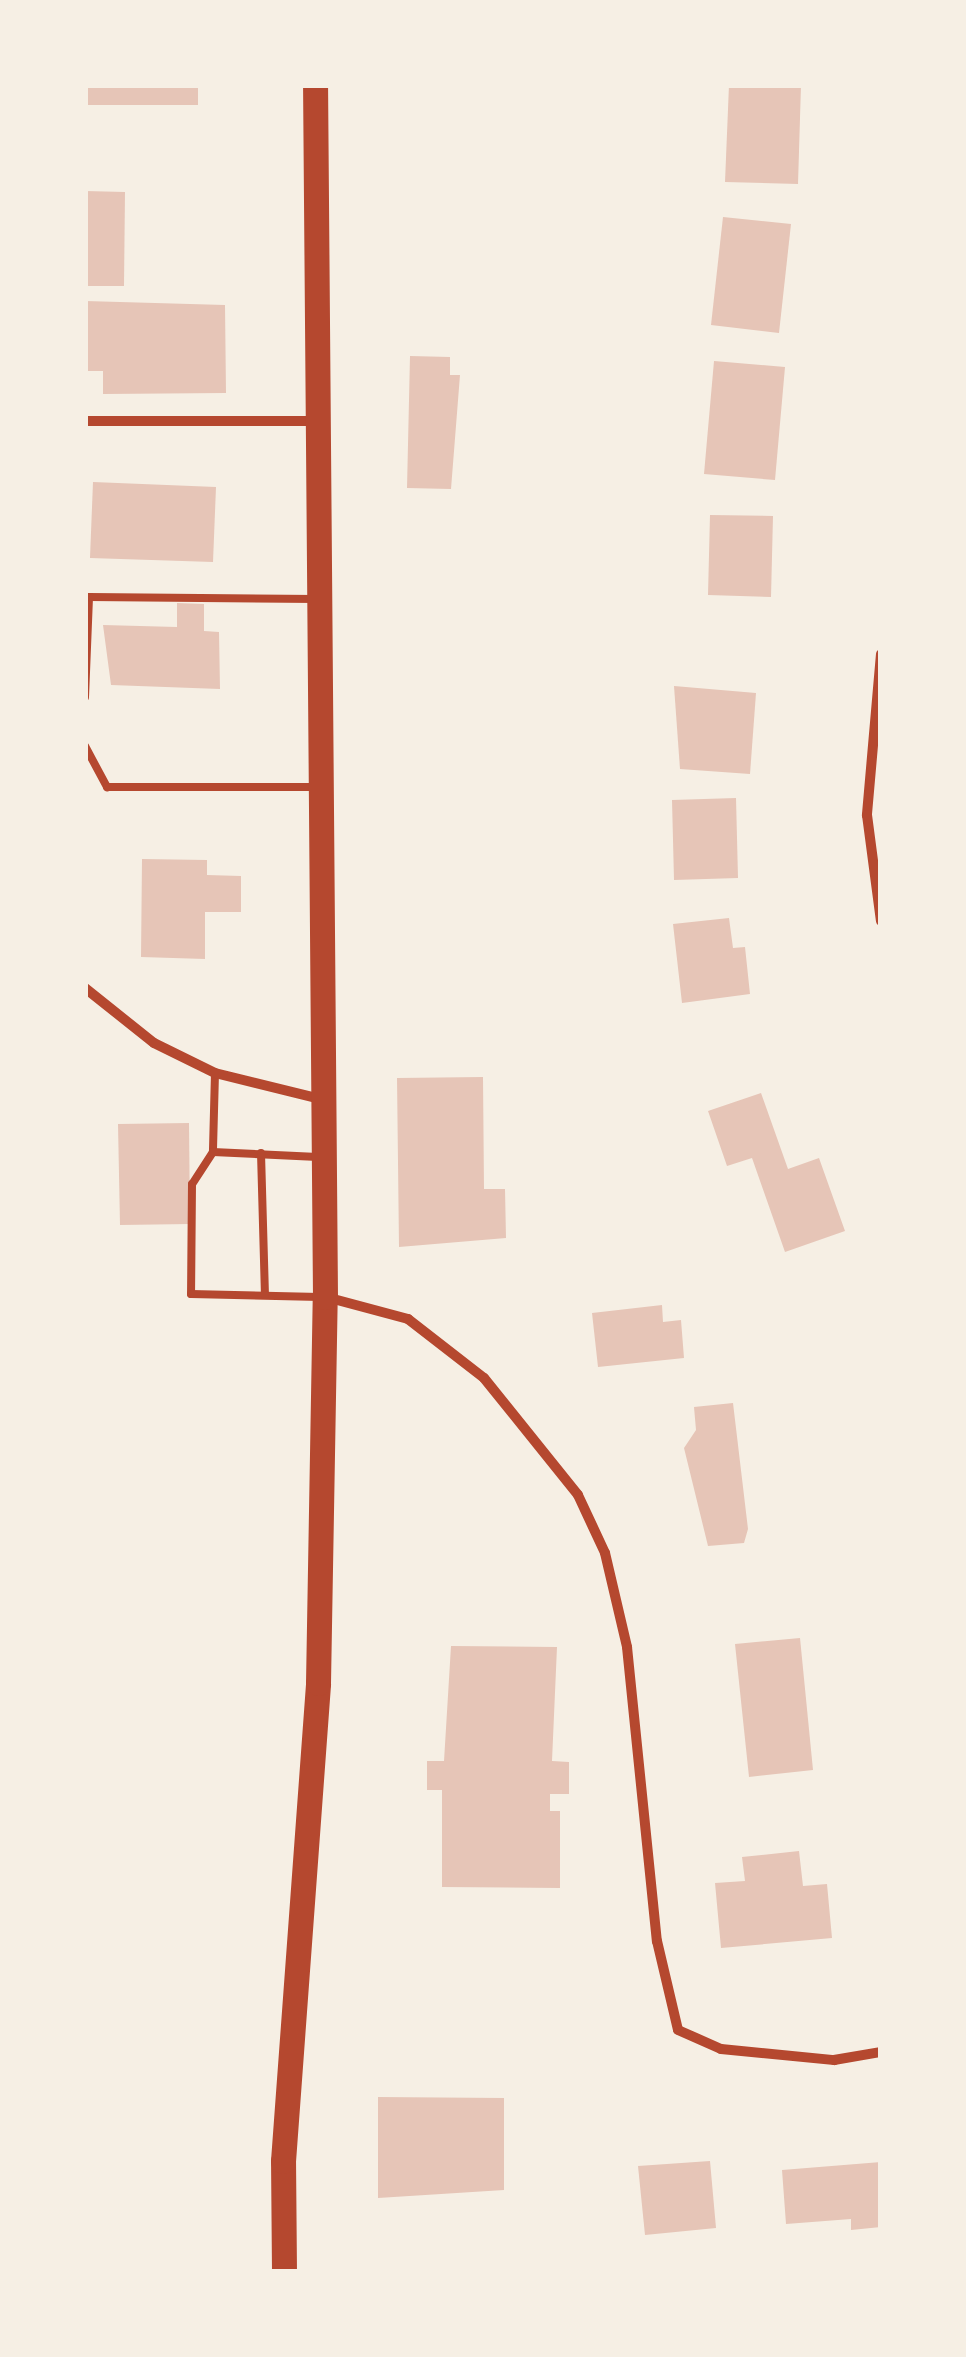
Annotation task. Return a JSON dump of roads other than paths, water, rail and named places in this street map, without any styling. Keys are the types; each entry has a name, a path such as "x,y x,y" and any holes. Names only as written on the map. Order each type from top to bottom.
{"main road":[{"path":"284,2272 283,2161 318,1683 325,1297 317,1098 315,85"}],"street":[{"path":"85,421 316,421"},
{"path":"881,654 867,814 881,921"},
{"path":"85,988 154,1042 216,1073 317,1098"},
{"path":"325,1297 408,1319 484,1378 584,1509 627,1647 657,1941 678,2030 721,2049 834,2060 881,2052"}],"lane":[{"path":"85,696 89,597 317,600"},
{"path":"85,746 107,787 317,787"},
{"path":"216,1073 213,1152 192,1184 191,1294 325,1297"},
{"path":"213,1152 320,1157"},
{"path":"260,1153 265,1296"}]}
